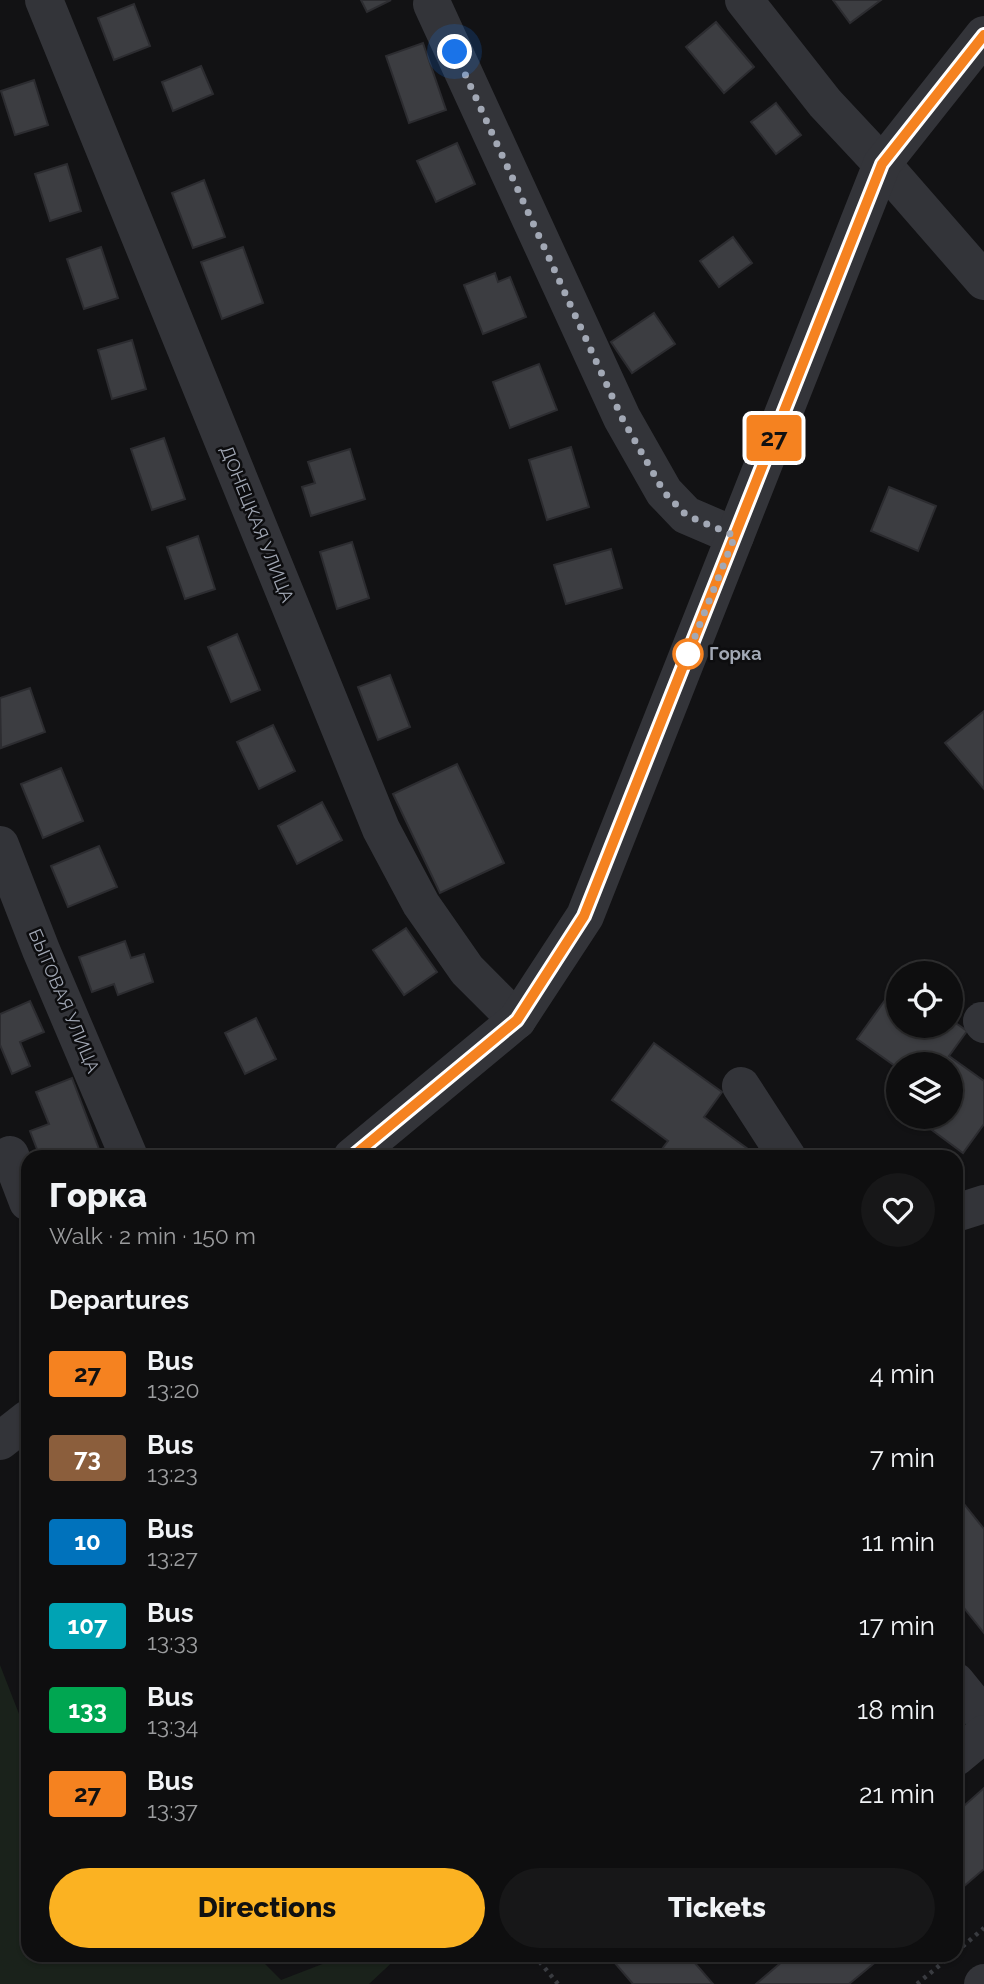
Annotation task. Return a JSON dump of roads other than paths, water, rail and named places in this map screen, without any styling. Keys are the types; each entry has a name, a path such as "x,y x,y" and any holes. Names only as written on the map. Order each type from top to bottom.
{"street":[{"name":"ДОНЕЦКАЯ УЛИЦА","path":"44,0 381,829 421,904 467,970 517,1020"},
{"path":"744,0 825,103 984,281"},
{"path":"432,4 622,418 664,492 686,515 735,536"},
{"path":"360,1150 517,1020 584,916 882,164 984,35"},
{"name":"БЫТОВАЯ УЛИЦА","path":"0,845 41,950 126,1150"},
{"path":"741,1086 782,1150"},
{"path":"10,1155 21,1184"},
{"path":"963,1210 984,1203"},
{"path":"0,1441 21,1424"},
{"path":"963,1691 984,1717"},
{"path":"963,1751 984,1734"}],"place":[{"name":"Горка","path":"688,654"}]}
